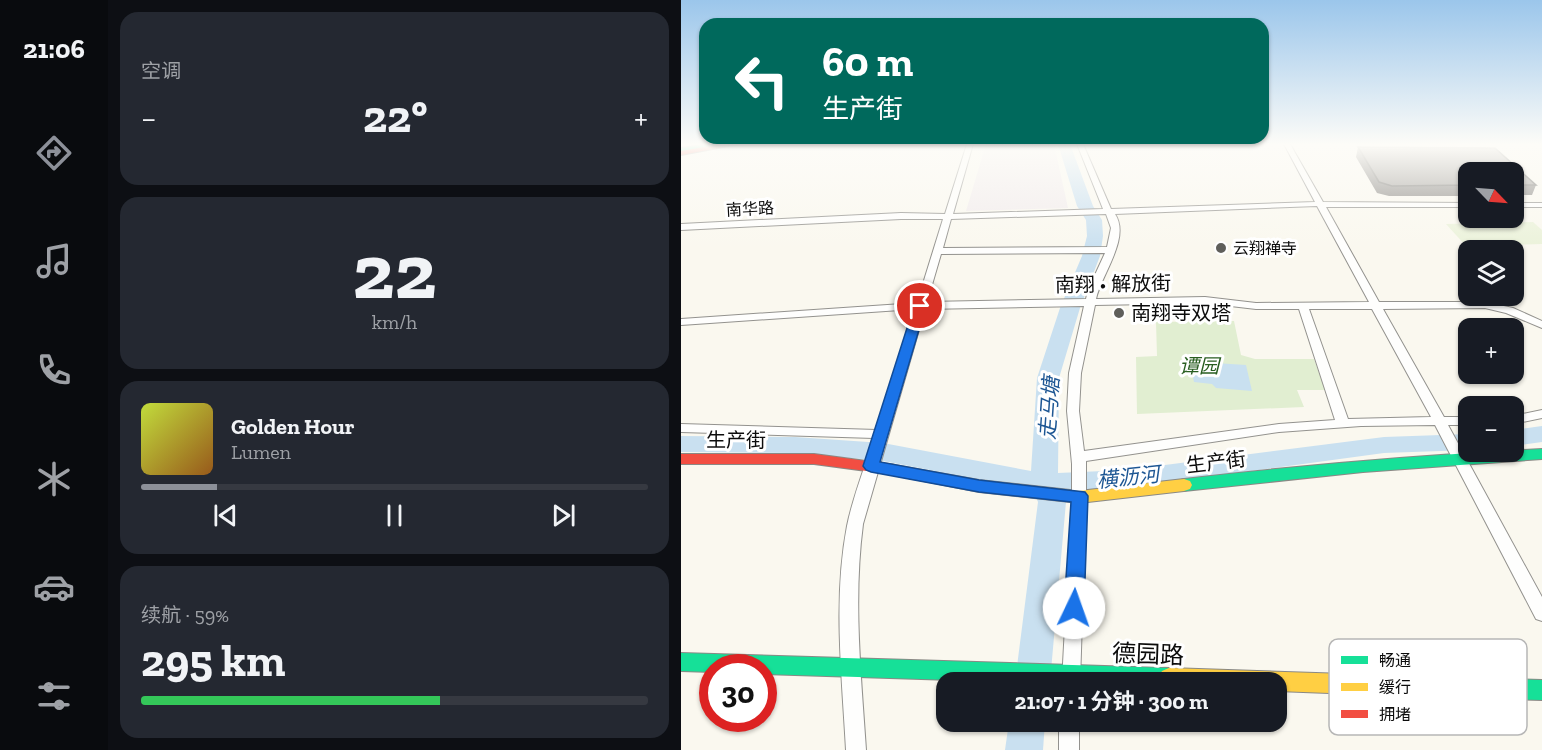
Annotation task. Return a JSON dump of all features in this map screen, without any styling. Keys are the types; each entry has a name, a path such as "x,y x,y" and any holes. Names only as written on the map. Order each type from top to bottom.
{"main road":[{"name":"生产街","path":"1524,455 1542,454"},
{"name":"生产街","path":"681,459 814,459 871,466 979,486 1061,495 1079,478 1298,471 1429,460 1458,460"},
{"name":"德园路","path":"681,662 1017,672"},
{"name":"德园路","path":"1287,684 1329,685"},
{"name":"德园路","path":"1527,690 1542,690"}],"street":[{"path":"856,750 848,597 849,561 855,524 959,179"},
{"path":"1071,672 1079,478 1073,411 1078,303 1093,290 1109,258 1106,250 1114,222 1104,212 1092,179"},
{"path":"1305,179 1458,455"},
{"name":"南华路","path":"681,227 901,216 947,217 1318,204 1458,205"},
{"path":"1524,205 1542,206"},
{"path":"937,251 1106,250"},
{"name":"南翔 • 解放街","path":"681,322 920,306 1206,300 1246,306 1485,305 1509,310 1542,325"},
{"path":"1303,306 1343,423"},
{"path":"1524,418 1542,414"},
{"path":"1079,478 1160,447 1240,432 1343,423 1458,421"},
{"path":"681,428 881,434"},
{"path":"1462,462 1542,614"},
{"path":"1069,732 1069,750"}],"shaded area":[{"path":"976,179 1062,179 1068,208 966,211"}],"green space":[{"path":"1524,222 1533,222 1542,230 1542,244 1524,244 1524,240 1461,240 1446,224 1458,224 1458,228 1524,228"},
{"name":"谭园","path":"1234,321 1241,355 1255,359 1314,359 1325,390 1297,390 1304,407 1137,414 1136,357 1157,356 1156,322"}],"water":[{"path":"1215,363 1246,365 1252,391 1216,388 1212,384 1194,382 1192,373 1203,373 1214,369"}],"building":[{"path":"1377,179 1458,179 1458,185 1392,186 1379,182"},
{"path":"1524,179 1529,179 1536,185 1524,185"}],"waterway":[{"name":"走马塘","path":"1044,483 1048,378 1070,308 1091,256 1095,236 1094,220 1085,206 1076,179"},
{"name":"横沥河","path":"1524,436 1542,434"},
{"name":"横沥河","path":"1044,483 1126,479 1384,445 1458,442"},
{"name":"横沥河","path":"681,444 795,445 883,452 1044,483"},
{"name":"走马塘","path":"1033,672 1052,502 1044,483"},
{"name":"走马塘","path":"1024,750 1026,732"}],"traffic: fast":[{"path":"1184,485 1363,466 1542,454"},
{"path":"681,662 986,672"},
{"path":"1527,690 1542,690"}],"traffic: slow":[{"path":"889,469 979,486 1079,497 1184,485"},
{"path":"1287,682 1329,683"}],"traffic: jam":[{"path":"681,459 814,459 889,469"}],"place":[{"name":"云翔禅寺","path":"1221,248"},
{"name":"南翔寺双塔","path":"1119,313"}],"route":[{"path":"920,306 871,466 979,486 1079,496 1074,608"}]}
